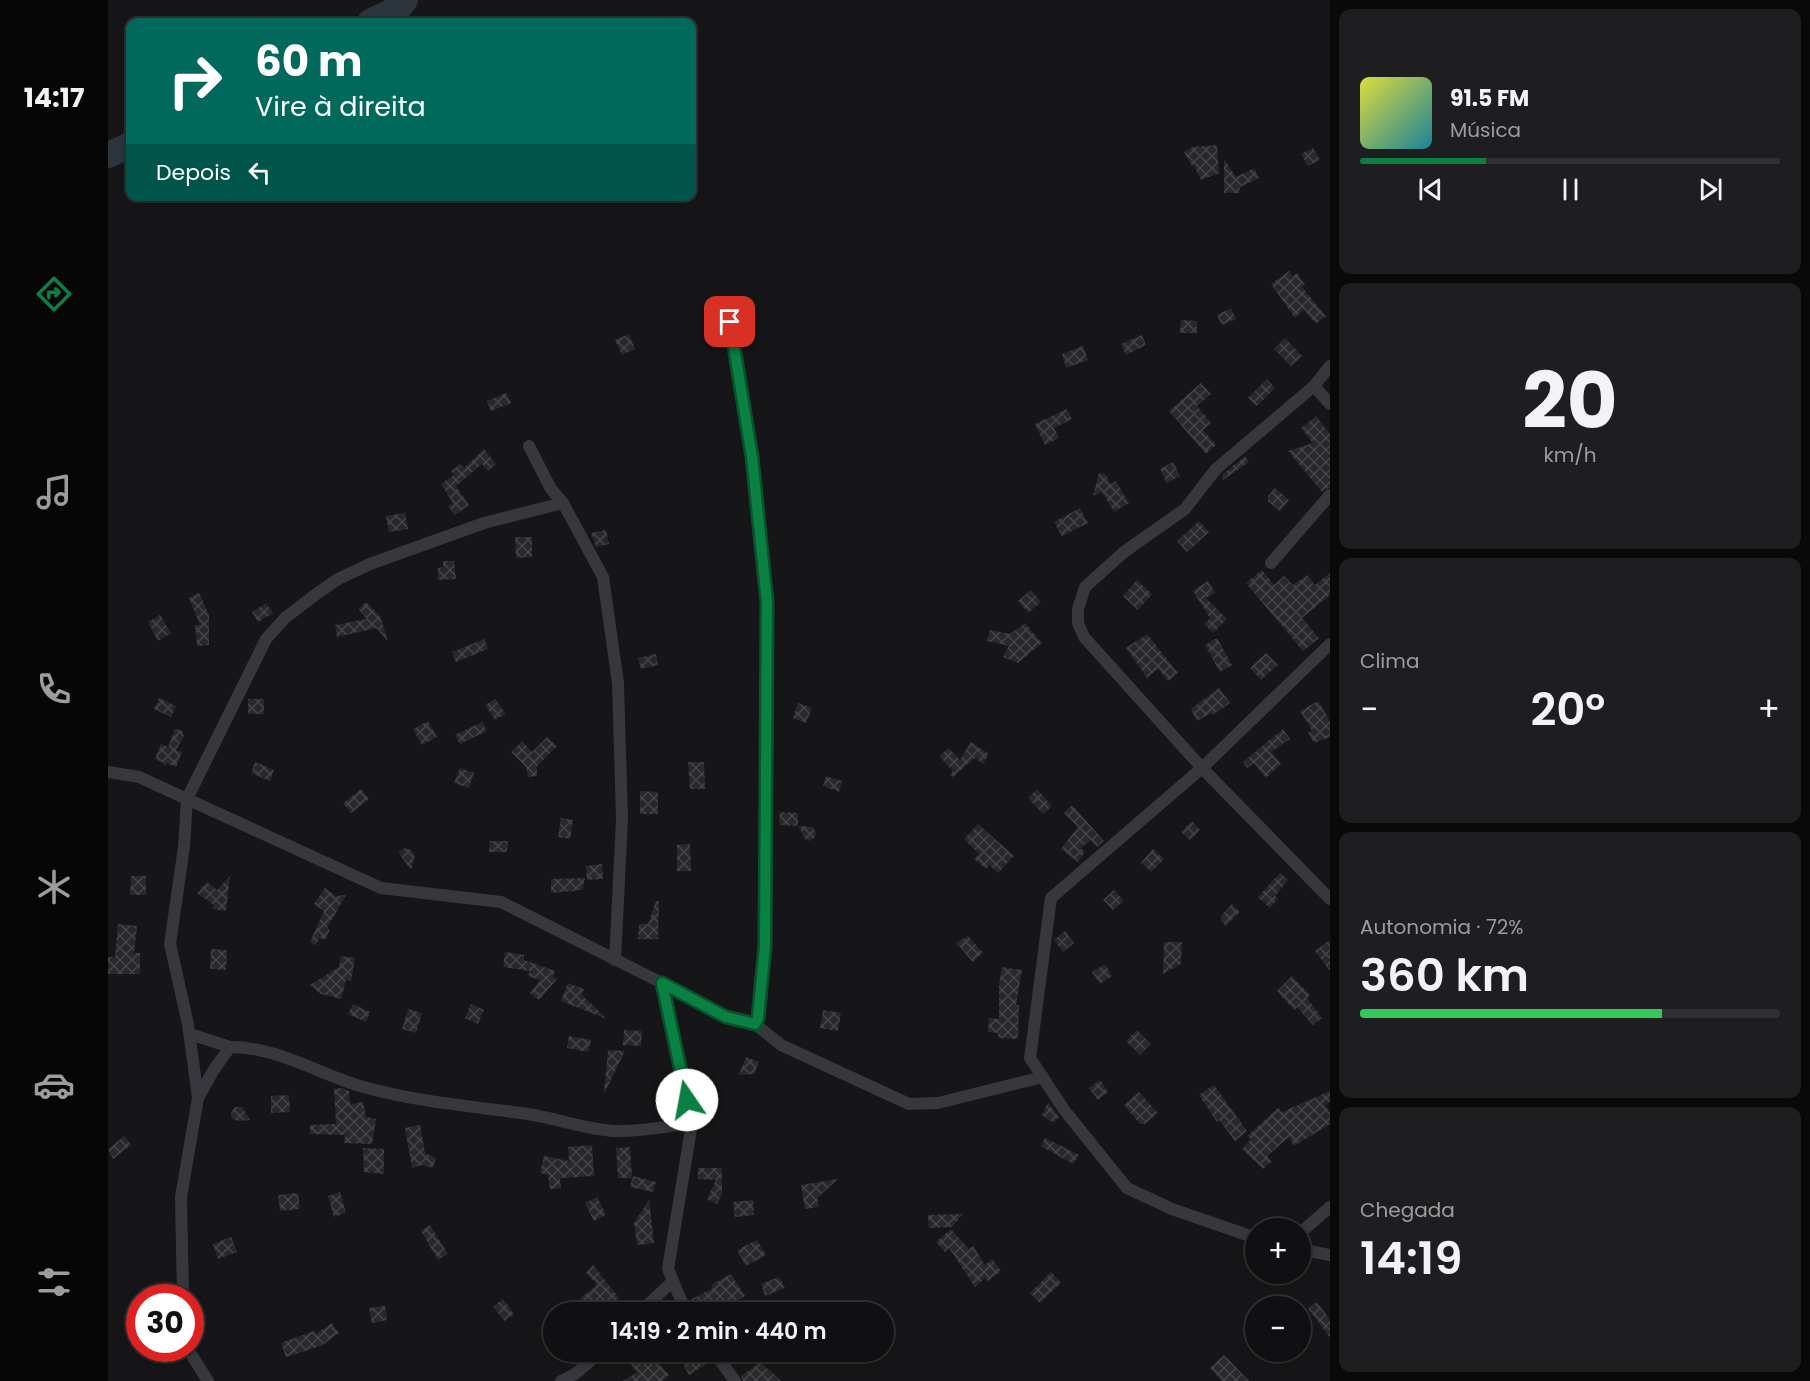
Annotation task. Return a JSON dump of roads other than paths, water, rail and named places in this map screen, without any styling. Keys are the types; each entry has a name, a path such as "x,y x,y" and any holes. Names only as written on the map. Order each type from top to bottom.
{"street":[{"path":"730,322 752,457 767,602 765,946 758,1018 755,1024"},
{"path":"1330,366 1314,386 1216,469 1185,509 1124,552 1085,588 1079,600 1078,623 1084,637 1202,768 1330,899"},
{"path":"1314,386 1330,404"},
{"path":"530,446 551,489 563,502 603,577 618,683 622,819 615,960"},
{"path":"1271,563 1330,495"},
{"path":"183,1284 181,1197 198,1098 190,1034 170,944 184,847 187,799 261,649 285,618 338,579 370,564 484,523 563,502"},
{"path":"1245,1234 1172,1209 1127,1188 1065,1111 1030,1058 1051,898 1202,768 1330,644"},
{"path":"108,772 139,777 381,888 501,902 726,1017 755,1024 781,1045 909,1104 938,1103 1042,1077"},
{"path":"662,983 692,1123 668,1269 682,1302"},
{"path":"190,1034 230,1047 292,1059 336,1078 399,1095 544,1116 578,1126 634,1131 692,1123"},
{"path":"198,1098 230,1047"},
{"path":"1311,1223 1330,1206"},
{"path":"1311,1251 1330,1255"},
{"path":"651,1302 673,1281"},
{"path":"196,1362 208,1381"},
{"path":"561,1381 575,1374 589,1362"},
{"path":"721,1362 735,1381"}],"waterway":[{"path":"378,18 399,8 405,0"},
{"path":"108,155 126,147"}]}
